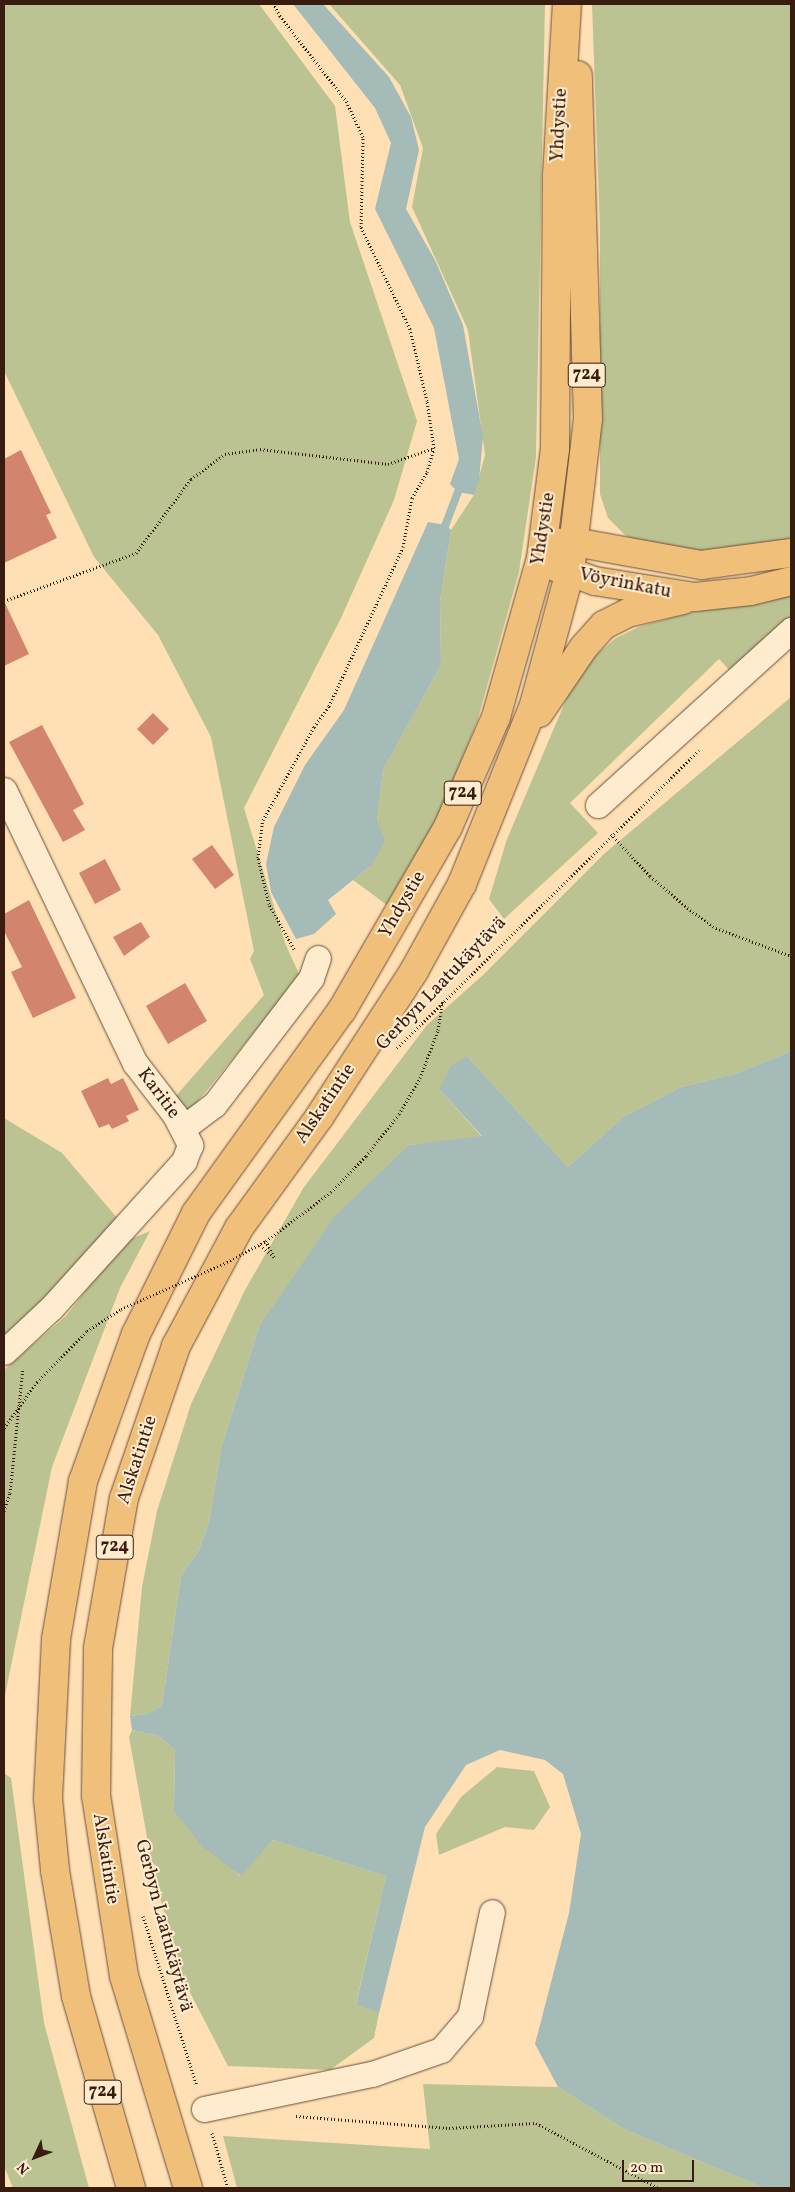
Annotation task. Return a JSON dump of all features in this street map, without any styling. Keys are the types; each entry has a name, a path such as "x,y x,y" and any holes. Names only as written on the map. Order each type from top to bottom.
{"main road":[{"name":"Yhdystie","path":"131,2188 76,1996 55,1870 48,1798 56,1639 83,1481 136,1334 196,1213 342,1010 448,827 496,717 541,558 555,449 557,176 567,4"},
{"name":"Yhdystie","path":"414,971 462,884 522,739 570,572 588,419 575,4"},
{"name":"Vöyrinkatu","path":"791,554 701,565 574,542 556,542 541,558 570,572 595,581 695,597 752,590 791,581"},
{"path":"522,739 584,647 604,625 628,612 695,597"},
{"name":"Alskatintie","path":"188,2188 124,1976 96,1796 98,1648 122,1507 176,1346 239,1228 320,1116 414,971"}],"street":[{"path":"598,805 791,630"},
{"name":"Karitie","path":"4,790 135,1063 183,1128 190,1145 184,1161 51,1308 10,1347"},
{"path":"183,1128 214,1105 315,968"},
{"path":"204,2109 372,2074 441,2050 470,2016 492,1912"}],"path":[{"path":"274,4 280,16 347,102 363,137 361,227 410,329 427,401 434,448 427,472 412,498 403,547 328,706 314,727 263,820 258,858 269,904 315,968"},
{"path":"4,601 136,553 191,479 225,454 260,449 388,464 434,448"},
{"name":"Gerbyn Laatukäytävä","path":"395,1050 611,834 650,876 690,910 716,928 791,956"},
{"path":"4,1428 20,1402 56,1360 105,1319 266,1241 331,1192 366,1156 416,1087 438,1030 443,1000"},
{"path":"249,1260 264,1236"},
{"path":"259,1244 274,1257 266,1241"},
{"path":"4,1511 10,1494 24,1370 10,1347"},
{"name":"Gerbyn Laatukäytävä","path":"142,1912 162,1984 228,2188"},
{"path":"287,2116 449,2128 536,2123 658,2188"}],"green space":[{"path":"4,4 259,4 335,106 350,222 417,421 394,500 341,618 244,808 285,943 300,976 190,1111 175,1097 264,995 250,959 254,951 211,737 158,635 94,557 4,371"},
{"path":"329,4 545,4 536,457 519,572 477,722 427,845 391,908 353,880 372,865 383,770 441,665 440,601 451,530 474,495 485,455 468,330 412,207 423,148 400,85"},
{"path":"592,4 791,4 791,541 708,554 658,547 626,536 608,518 600,494 600,229"},
{"path":"791,593 791,623 731,672 719,659 570,803 598,833 504,919 489,899 507,839 574,681 596,655 616,638 641,626 693,612"},
{"path":"791,697 791,1051 735,1074 681,1087 623,1117 568,1167 467,1056 439,1089 482,1137 409,1145 259,1327 222,1445 209,1522 199,1550 181,1576 162,1706 147,1714 130,1716 142,1587 157,1511 191,1404 245,1290 304,1187 427,1025 483,975 605,853"},
{"path":"4,1118 62,1153 118,1219 45,1299 4,1336"},
{"path":"150,1231 120,1288 52,1467 4,1700 4,1370 66,1316 124,1242"},
{"path":"132,1730 159,1736 175,1750 174,1811 240,1876 273,1840 386,1876 356,2003 379,2013 374,2038 330,2070 228,2066 182,1977 154,1876 129,1737"},
{"path":"497,1767 534,1771 550,1807 534,1830 505,1827 439,1855 436,1834 461,1797"},
{"path":"4,1773 11,1778 44,2023 89,2188 13,2188 4,2166"},
{"path":"423,2084 558,2087 626,2130 764,2188 237,2188 223,2136 430,2149"}],"water":[{"path":"293,4 323,4 389,77 411,117 419,150 406,209 435,260 463,325 483,437 479,480 474,495 458,492 450,484 459,459 434,328 375,209 391,143 375,108"},
{"path":"428,522 446,525 451,530 440,601 441,665 383,770 377,821 385,841 372,865 328,900 336,914 314,934 296,939 271,892 266,864 274,827 305,765 344,710"},
{"path":"791,1051 791,2188 764,2188 626,2130 558,2087 535,2044 569,1913 581,1834 563,1774 545,1760 500,1750 466,1765 425,1827 379,2013 356,2004 386,1876 273,1840 241,1876 202,1846 174,1811 175,1750 159,1736 132,1730 130,1716 147,1714 162,1706 181,1576 199,1550 209,1522 222,1445 259,1327 334,1217 409,1145 482,1136 439,1089 451,1066 467,1056 568,1167 623,1117 681,1087 735,1074"}],"building":[{"path":"21,450 51,513 46,515 57,538 4,563 4,459"},
{"path":"4,601 29,654 4,666"},
{"path":"153,713 169,729 153,745 137,729"},
{"path":"42,725 84,804 73,810 85,830 63,842 9,742"},
{"path":"212,845 234,875 215,889 192,859"},
{"path":"105,859 121,890 95,904 79,873"},
{"path":"29,900 76,998 33,1018 11,972 22,967 4,931 4,914"},
{"path":"141,922 150,937 124,956 113,937"},
{"path":"185,983 207,1021 168,1044 146,1006"},
{"path":"108,1078 111,1084 123,1078 139,1110 126,1116 129,1121 112,1129 109,1124 99,1128 81,1091"}],"waterway":[{"path":"442,534 461,484"}]}
